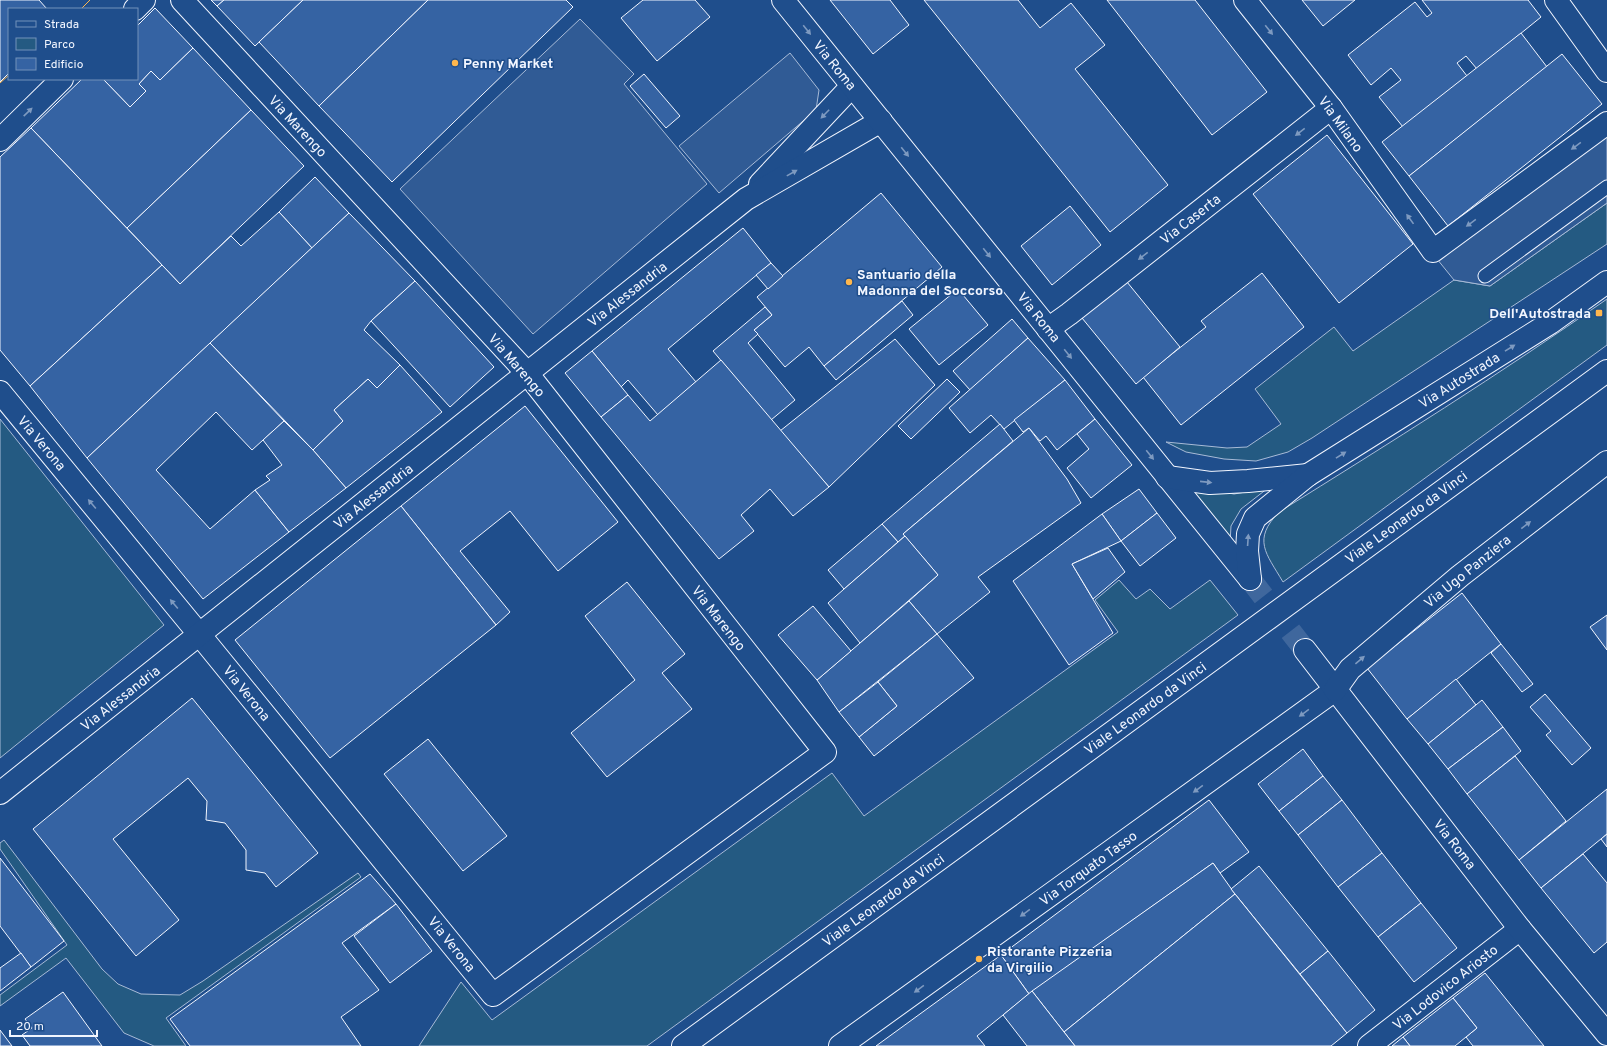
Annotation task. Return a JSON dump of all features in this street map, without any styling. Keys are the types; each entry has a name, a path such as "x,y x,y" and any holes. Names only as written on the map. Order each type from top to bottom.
{"main road":[{"path":"135,8 144,0"},
{"name":"Via Marengo","path":"182,0 527,373 825,752 493,995"},
{"name":"Via Roma","path":"783,0 1250,579"},
{"name":"Via Milano","path":"1245,0 1331,108 1433,251 1607,123"},
{"path":"1556,0 1607,71"},
{"path":"0,140 61,80"},
{"name":"Via Alessandria","path":"0,792 746,199 852,86"},
{"name":"Via Caserta","path":"1048,329 1331,108"},
{"name":"Via Alessandria","path":"746,199 881,121"},
{"name":"Via Autostrada","path":"1250,579 1247,551 1248,534 1255,518 1308,475 1550,323 1607,282"},
{"name":"Viale Leonardo da Vinci","path":"683,1046 1607,371"},
{"name":"Via Verona","path":"0,392 493,995"},
{"name":"Via Ugo Panziera","path":"1336,690 1350,669 1460,576 1607,462"},
{"name":"Via Autostrada","path":"1167,477 1210,483 1308,475"},
{"name":"Via Roma","path":"1305,650 1520,929 1607,1034"},
{"name":"Via Torquato Tasso","path":"840,1046 1336,690"},
{"name":"Via Lodovico Ariosto","path":"1369,1046 1520,929"}],"lane":[{"path":"1485,276 1607,187"}],"green space":[{"path":"1607,203 1607,244 1312,438 1288,452 1256,461 1224,459 1186,452 1166,442 1227,448 1247,447 1281,424 1255,389 1334,327 1353,351 1454,280 1490,286"},
{"path":"1607,299 1607,345 1283,582 1271,563 1264,547 1266,531 1279,512 1485,381"},
{"path":"0,419 164,625 0,758"},
{"path":"1268,488 1241,509 1231,526 1230,543 1192,490 1211,490 1234,494"},
{"path":"1119,580 1136,599 1150,589 1170,609 1210,580 1238,615 647,1046 419,1046 461,982 492,1020 832,773 864,816 1118,632 1095,600"},
{"path":"4,840 102,969 118,984 141,994 180,995 203,981 358,873 361,877 166,1018 186,1046 154,1046 124,1033 66,958 0,1006 0,995 67,945 0,849 0,843"}],"shaded area":[{"path":"580,19 634,74 624,84 707,184 533,334 400,189"},
{"path":"790,53 819,90 816,110 719,193 679,146"},
{"path":"1607,130 1607,203 1490,286 1454,280 1437,259"}],"building":[{"path":"0,0 39,0 46,8 8,8 8,74 0,82"},
{"path":"211,0 224,0 217,6"},
{"path":"224,0 303,0 255,46 217,6"},
{"path":"303,0 428,0 319,106 259,42"},
{"path":"428,0 566,0 573,7 392,182 319,106"},
{"path":"643,0 695,0 710,17 657,61 621,18"},
{"path":"830,0 890,0 909,25 873,54"},
{"path":"924,0 1018,0 1040,28 1071,3 1105,45 1075,69 1168,185 1110,232"},
{"path":"1107,0 1195,0 1267,92 1212,135"},
{"path":"1302,0 1355,0 1323,26"},
{"path":"1422,0 1528,0 1541,17 1477,69 1466,56 1457,63 1467,76 1403,127 1379,97 1401,80 1391,68 1371,85 1348,55 1415,2 1427,17 1432,13"},
{"path":"155,8 193,48 160,80 151,71 139,84 146,91 130,107 104,80 138,80 138,25"},
{"path":"1521,33 1547,67 1409,176 1382,142"},
{"path":"193,48 251,110 127,228 31,128 81,80 104,80 130,107 146,91 139,84 151,71 160,80"},
{"path":"1562,54 1602,104 1448,226 1409,176"},
{"path":"644,74 680,116 666,128 630,86"},
{"path":"251,110 304,166 180,284 127,228"},
{"path":"31,128 162,265 30,386 0,350 0,157"},
{"path":"1327,135 1413,244 1339,303 1253,194"},
{"path":"315,177 349,213 312,248 279,212"},
{"name":"Santuario della Madonna del Soccorso","path":"881,193 942,267 824,366 809,347 785,367 754,330 772,315 757,297"},
{"path":"1070,206 1101,245 1052,285 1021,246"},
{"path":"279,212 312,248 87,458 30,386 162,265 180,284 231,236 241,246"},
{"path":"349,213 415,281 371,321 364,330 400,365 377,388 368,379 334,410 343,421 313,450 210,343"},
{"path":"743,228 771,263 668,349 696,382 658,415 628,380 621,387 592,351"},
{"path":"771,263 783,276 768,289 756,275"},
{"path":"1262,273 1304,327 1181,425 1143,377 1206,327 1201,321"},
{"path":"415,281 494,367 450,407 371,321"},
{"path":"1127,282 1180,347 1136,384 1082,318"},
{"path":"958,289 988,325 939,365 909,329"},
{"path":"902,301 913,315 836,380 824,366"},
{"path":"765,307 772,315 754,330 758,334 748,343 795,400 771,420 713,351"},
{"path":"1012,319 1028,338 970,390 953,371"},
{"path":"1028,338 1065,380 1004,429 991,415 970,433 949,408"},
{"path":"895,339 935,385 829,487 780,431"},
{"path":"210,343 284,421 252,450 216,412 156,470 210,529 255,490 289,532 203,599 87,458"},
{"path":"592,351 628,395 601,417 565,373"},
{"path":"721,360 829,487 793,516 770,489 741,515 754,531 719,559 601,417 628,395 650,421"},
{"path":"400,365 442,412 346,488 313,450 343,421 334,410 368,379 377,388"},
{"path":"947,379 960,392 911,439 898,426"},
{"path":"1065,380 1095,419 1057,450 1046,436 1040,441 1029,428 1023,432 1014,420"},
{"path":"525,406 618,522 558,571 510,511 460,551 510,612 496,625 401,506"},
{"path":"1095,419 1132,465 1091,498 1067,468 1089,449 1077,434"},
{"path":"284,421 313,450 346,488 289,532 255,490 270,480 266,476 282,465 263,440"},
{"path":"1000,424 1013,441 903,534 905,536 898,542 882,524"},
{"path":"1029,428 1067,479 1081,503 978,577 990,592 937,634 909,601 938,575 903,534"},
{"path":"1139,489 1157,513 1121,541 1102,514"},
{"path":"401,506 496,625 330,758 235,640"},
{"path":"1157,513 1176,538 1140,566 1121,541"},
{"path":"1102,514 1121,541 1072,564 1113,633 1069,665 1013,581"},
{"path":"882,524 898,542 844,589 828,570"},
{"path":"905,536 938,575 860,643 828,603"},
{"path":"1108,548 1125,572 1093,599 1072,564"},
{"path":"627,582 685,654 662,673 692,709 607,777 571,733 635,680 585,616"},
{"path":"1462,593 1501,644 1407,719 1367,668"},
{"path":"909,601 937,634 839,712 817,680"},
{"path":"813,606 851,651 817,680 778,635"},
{"path":"1607,615 1607,650 1590,627"},
{"path":"937,634 974,678 874,756 859,737 897,706 878,682"},
{"path":"1501,644 1533,684 1522,692 1491,653"},
{"path":"1456,679 1476,705 1428,744 1407,719"},
{"path":"878,682 897,706 859,737 839,712"},
{"path":"1545,694 1591,748 1572,765 1546,735 1551,731 1530,707"},
{"path":"192,698 318,853 276,887 265,873 246,870 246,850 225,823 206,820 207,801 188,778 113,839 179,920 136,956 33,829"},
{"path":"1482,700 1503,727 1448,769 1428,744"},
{"path":"1503,727 1521,751 1467,794 1448,769"},
{"path":"428,739 507,836 463,871 384,774"},
{"path":"1303,749 1323,776 1279,811 1258,784"},
{"path":"1515,756 1566,821 1519,860 1467,794"},
{"path":"1323,776 1342,800 1298,835 1279,811"},
{"path":"1607,789 1607,834 1541,888 1519,860"},
{"path":"1209,800 1249,852 1220,873 1213,863 1029,994 1001,955"},
{"path":"1342,800 1382,853 1338,887 1298,835"},
{"path":"1607,834 1607,847 1601,839"},
{"path":"1382,853 1421,903 1378,937 1338,887"},
{"path":"1583,854 1607,883 1607,942 1594,953 1541,888"},
{"path":"0,858 64,941 31,967 0,926"},
{"path":"1213,863 1235,894 1064,1032 1032,991"},
{"path":"1259,866 1328,951 1300,974 1231,889"},
{"path":"370,874 396,904 342,943 379,990 341,1017 361,1046 190,1046 170,1019"},
{"path":"1235,894 1347,1033 1331,1046 1075,1046 1064,1032"},
{"path":"1421,903 1457,948 1414,982 1378,937"},
{"path":"396,904 432,951 390,983 354,936"},
{"path":"1328,951 1375,1010 1347,1033 1300,974"},
{"path":"21,953 31,967 0,991 0,968"},
{"path":"1001,955 1029,994 977,1036 985,1046 876,1046"},
{"path":"1485,973 1544,1046 1473,1046 1466,1037 1477,1028 1453,998"},
{"path":"1032,991 1075,1046 1027,1046 1003,1015"},
{"path":"63,992 102,1046 30,1046 22,1035 32,1028 25,1019"},
{"path":"1453,998 1477,1028 1455,1046 1410,1046 1403,1037"},
{"path":"0,1030 12,1046 0,1046"},
{"path":"1403,1037 1410,1046 1392,1046"}],"tunnel":[{"path":"1250,579 1305,650"}],"power":[{"path":"82,8 90,0"},
{"path":"0,83 8,76"}],"place":[{"name":"Penny Market","path":"455,63"},
{"name":"Santuario della Madonna del Soccorso","path":"849,282"},
{"name":"Dell'Autostrada","path":"1599,313"},
{"name":"Ristorante Pizzeria da Virgilio","path":"979,959"}]}
